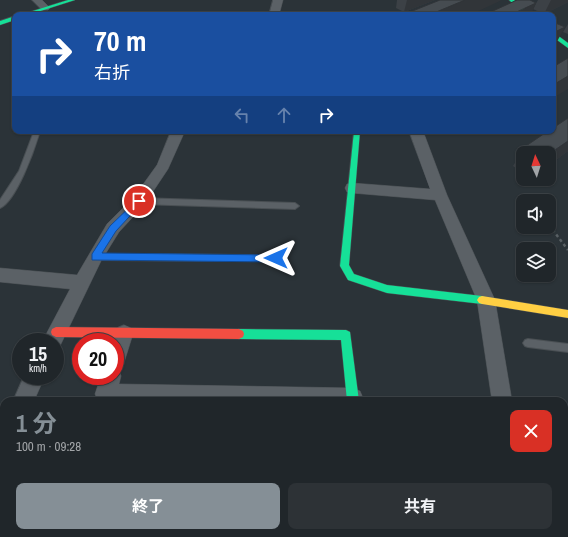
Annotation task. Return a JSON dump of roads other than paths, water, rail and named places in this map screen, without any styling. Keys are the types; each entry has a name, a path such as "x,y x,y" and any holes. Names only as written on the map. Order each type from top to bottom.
{"street":[{"path":"37,0 45,8"},
{"path":"33,12 73,0"},
{"path":"275,12 278,0"},
{"path":"511,0 525,12"},
{"path":"0,22 12,19"},
{"path":"556,36 568,46"},
{"path":"56,333 95,257 113,228 139,201 163,166 177,134"},
{"path":"357,134 344,266 351,277 387,289 486,300 568,314"},
{"path":"417,134 440,195 486,300 501,397"},
{"path":"352,188 440,195"},
{"path":"0,275 82,283"},
{"path":"124,334 346,335 353,397"},
{"path":"26,397 31,385"},
{"path":"108,385 105,394 229,397"}],"lane":[{"path":"0,204 11,191 28,162 36,134"},
{"path":"139,201 295,206"},
{"path":"95,257 276,258"},
{"path":"528,343 568,348"}]}
